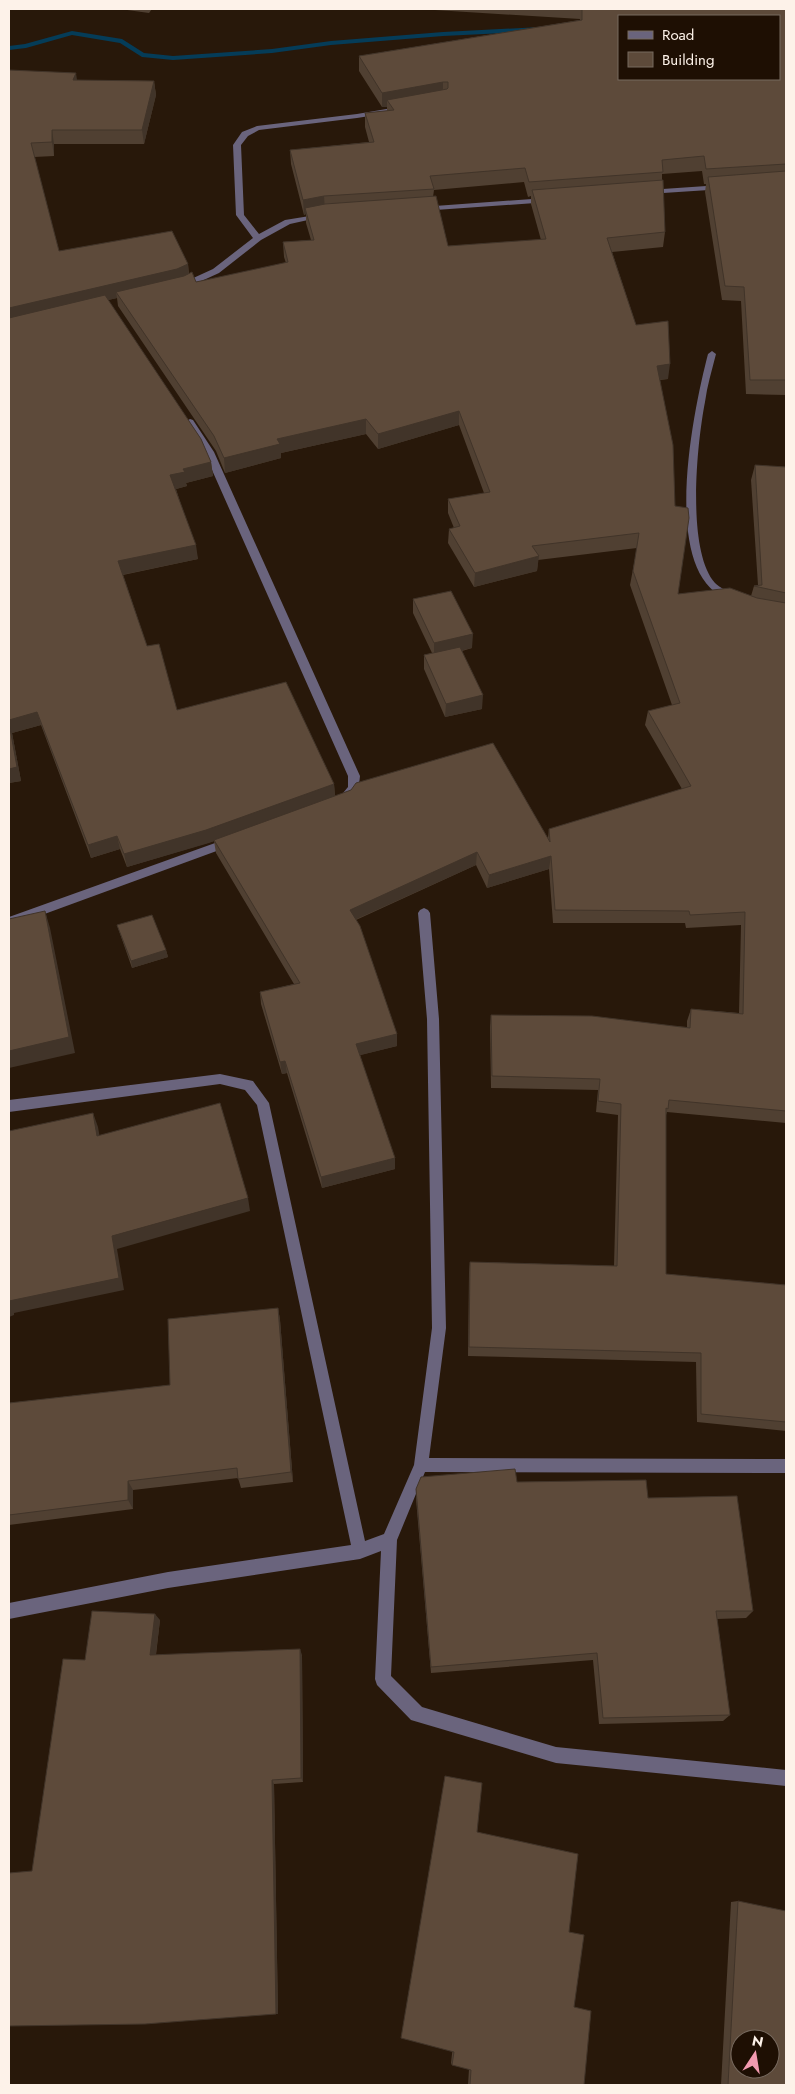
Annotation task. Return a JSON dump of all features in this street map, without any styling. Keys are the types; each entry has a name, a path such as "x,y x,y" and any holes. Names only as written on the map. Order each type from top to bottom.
{"street":[{"path":"258,238 240,215 237,145 245,134 257,128 357,116 414,106"},
{"path":"640,193 728,186"},
{"path":"413,209 551,200"},
{"path":"173,289 216,271 258,238 288,222 335,214"},
{"path":"712,354 700,403 692,482 693,526 698,560 708,582 720,592 744,602"},
{"path":"182,411 210,452 354,776 354,788 347,798 338,802"},
{"path":"9,922 237,839"},
{"path":"424,913 433,1019 438,1328 421,1465 389,1540 383,1679 417,1714 556,1756 786,1778"},
{"path":"9,1106 220,1079 249,1085 264,1103 360,1551"},
{"path":"421,1465 786,1466"},
{"path":"9,1611 168,1580 360,1551 389,1540"}],"building":[{"path":"582,9 786,9 786,164 706,169 704,156 662,160 663,172 529,182 525,168 430,176 434,189 324,196 303,200 290,150 374,142 365,113 394,110 387,100 448,88 448,82 443,82 382,93 359,56 582,20"},
{"path":"9,70 76,73 73,80 154,81 142,130 52,130 52,142 31,143 59,251 172,231 188,264 177,269 9,308"},
{"path":"786,171 786,380 750,380 744,287 725,286 708,177"},
{"path":"663,180 665,232 607,238 636,325 668,321 670,364 657,366 673,445 675,506 688,508 689,518 678,594 730,588 757,598 786,603 786,1111 669,1100 668,1109 666,1108 666,1274 786,1285 786,1422 701,1414 701,1353 469,1347 470,1262 617,1266 621,1104 598,1101 600,1079 492,1076 491,1015 592,1016 690,1028 691,1009 743,1014 745,912 690,915 689,911 555,910 551,856 489,875 477,852 350,910 360,926 397,1034 356,1044 395,1158 321,1177 285,1061 280,1062 260,992 300,983 214,840 351,790 356,783 493,743 550,842 549,829 691,786 648,711 680,703 633,571 639,533 532,546 539,556 475,573 449,529 460,526 448,499 490,492 459,411 378,434 366,419 277,439 280,444 224,458 214,436 116,292 184,276 192,272 196,282 288,262 283,242 314,240 305,208 325,204 436,196 448,246 546,239 532,190"},
{"path":"105,295 201,439 211,462 183,469 185,472 170,475 196,545 118,561 147,646 159,644 177,710 286,682 334,784 206,830 124,854 117,836 88,845 37,712 9,720 9,318"},
{"path":"755,465 786,467 786,593 754,586 762,585"},
{"path":"451,591 473,634 434,643 413,599"},
{"path":"460,647 483,695 446,704 424,655"},
{"path":"9,723 17,767 9,769"},
{"path":"45,911 69,1037 9,1051 9,919"},
{"path":"152,915 166,950 131,961 117,925"},
{"path":"220,1103 248,1198 112,1236 119,1278 9,1301 9,1131 93,1113 97,1136"},
{"path":"278,1308 291,1472 238,1479 237,1468 128,1481 128,1500 9,1515 9,1403 170,1385 168,1319"},
{"path":"515,1469 517,1482 646,1480 648,1498 737,1496 753,1611 716,1611 730,1715 603,1718 597,1653 431,1667 416,1489 421,1477"},
{"path":"92,1611 155,1614 150,1655 300,1649 301,1778 272,1780 276,2014 145,2024 9,2026 9,1873 32,1871 63,1659 85,1660"},
{"path":"445,1776 482,1783 477,1832 578,1854 569,1932 584,1935 574,2007 591,2011 584,2085 470,2085 471,2070 452,2065 454,2052 401,2038"},
{"path":"738,1901 786,1911 786,2085 728,2085 730,2048 730,2079 780,2079 780,2029 731,2029"}],"waterway":[{"path":"9,48 26,46 72,33 122,41 142,55 173,58 272,51 331,43 443,34 541,29"}]}
